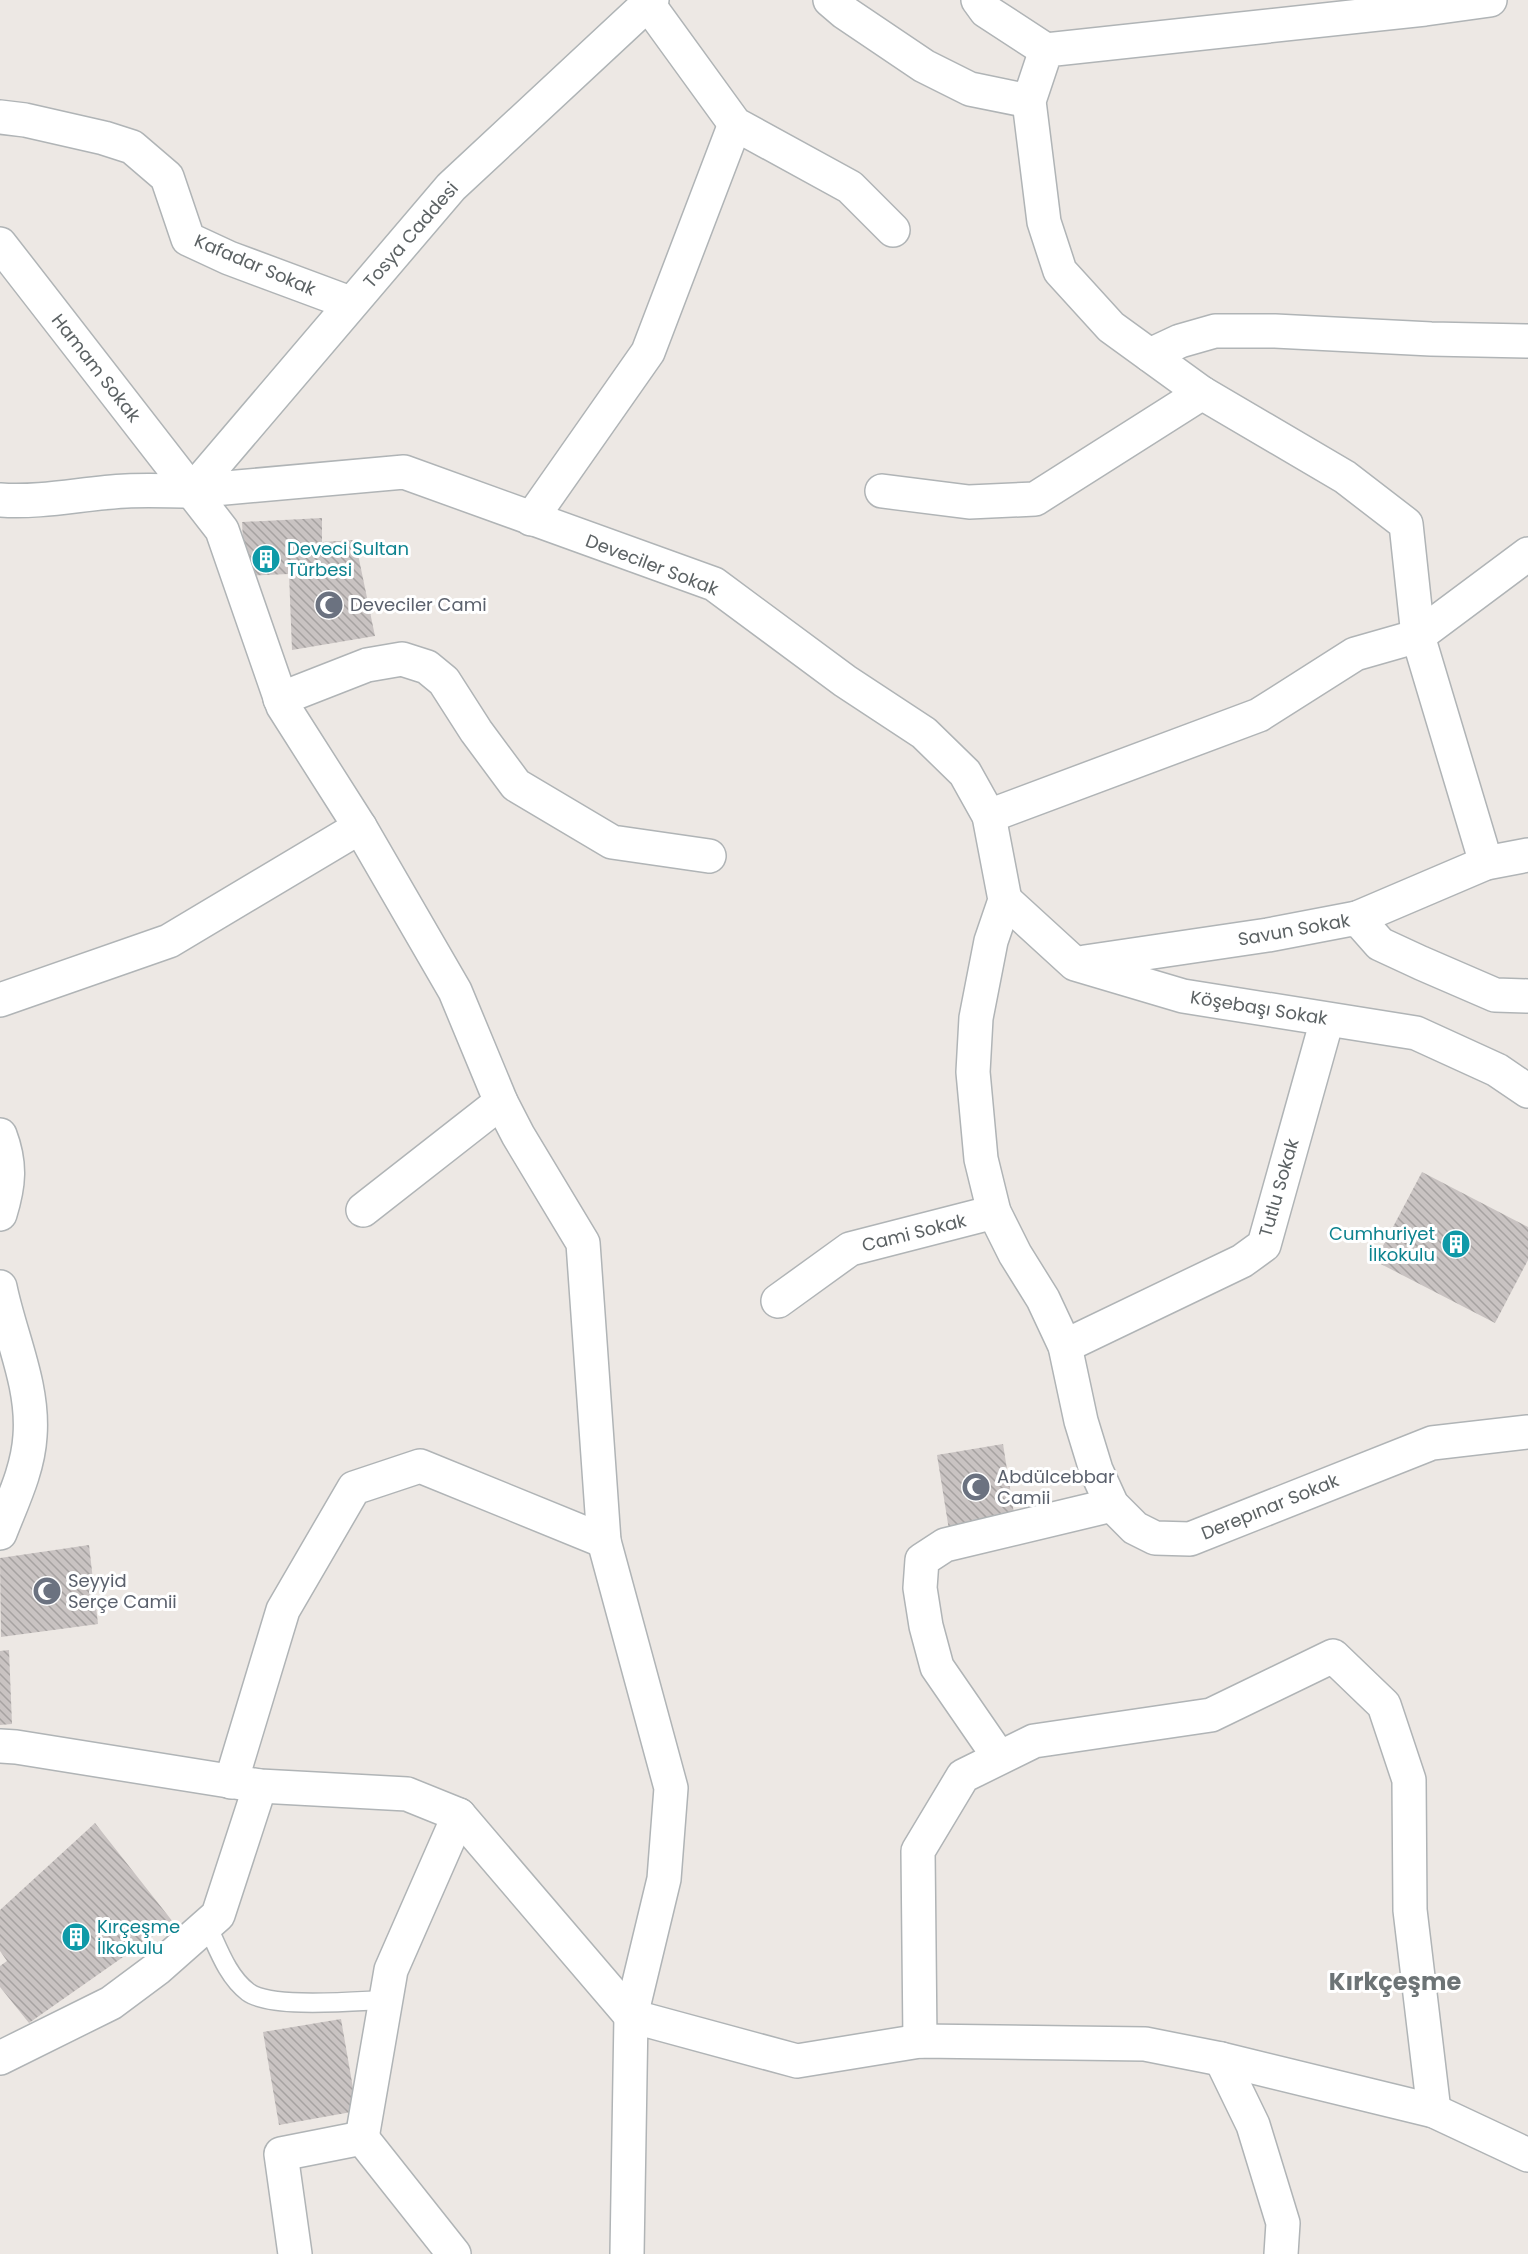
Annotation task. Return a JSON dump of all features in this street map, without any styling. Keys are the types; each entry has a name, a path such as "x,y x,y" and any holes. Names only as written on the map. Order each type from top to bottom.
{"street":[{"path":"830,0 924,66 970,89 1029,101"},
{"path":"978,0 986,11 1046,50 1423,4 1490,0"},
{"path":"650,2 735,124 849,187 893,230"},
{"name":"Tosya Caddesi","path":"192,491 451,187 650,2"},
{"path":"1046,50 1029,101 1044,222 1060,271 1111,327 1202,393 1345,477 1406,524 1418,636 1486,863"},
{"name":"Kafadar Sokak","path":"0,117 25,120 104,138 132,147 167,177 188,239 229,258 350,303"},
{"path":"531,519 648,352 735,124"},
{"name":"Hamam Sokak","path":"0,244 222,530 280,699 360,827 455,991 501,1102 518,1135 583,1243 604,1541 671,1788 664,1879 631,2016 627,2254"},
{"path":"1150,355 1180,340 1215,331 1528,340"},
{"path":"882,491 969,502 1035,499 1202,393"},
{"name":"Deveciler Sokak","path":"0,500 21,502 77,498 125,491 192,491 405,472 714,584 845,681 924,733 965,773 989,816 1005,900"},
{"path":"989,816 1258,715 1355,654 1418,636 1528,554"},
{"path":"280,699 368,665 402,659 427,667 444,681 476,731 516,785 612,842 710,856"},
{"path":"0,1000 169,942 360,827"},
{"path":"1358,918 1486,863 1528,855"},
{"name":"Köşebaşı Sokak","path":"1005,900 1075,964 1184,996 1416,1033 1497,1070 1528,1090"},
{"name":"Derepınar Sokak","path":"1005,900 991,941 976,1018 973,1072 981,1159 994,1212 1043,1299 1065,1346 1081,1421 1096,1470 1112,1505 1135,1528 1155,1538 1190,1539 1432,1443 1528,1432"},
{"name":"Savun Sokak","path":"1075,964 1268,935 1358,918 1380,944 1421,963 1495,995 1528,996"},
{"name":"Tutlu Sokak","path":"1065,1346 1242,1261 1264,1245 1327,1020"},
{"path":"363,1210 501,1102"},
{"path":"0,1135 9,1170 7,1191 0,1214"},
{"name":"Cami Sokak","path":"778,1301 849,1249 994,1212"},
{"path":"0,1533 23,1471 30,1436 27,1389 2,1302"},
{"path":"0,2058 111,2003 158,1968 218,1915 283,1610 354,1488 420,1466 604,1541"},
{"path":"999,1757 937,1667 926,1626 920,1588 922,1560 945,1545 1112,1505"},
{"path":"920,2041 918,1851 963,1776 1034,1741 1211,1715 1333,1656 1384,1706 1409,1780 1410,1910 1434,2111"},
{"path":"0,1746 246,1784 406,1794 459,1815 631,2016 797,2061 920,2041 1145,2044 1221,2059 1434,2111 1528,2155"},
{"path":"454,2254 362,2138 391,1970 459,1815"},
{"path":"1221,2059 1253,2125 1283,2223 1281,2254"},
{"path":"295,2254 281,2154 362,2138"}],"lane":[{"path":"207,1925 230,1973 249,1993 282,2003 386,2000"}],"building":[{"name":"Deveciler Cami","path":"322,518 322,542 355,540 375,636 292,650 289,574 245,576 242,522"},
{"name":"Cumhuriyet İlkokulu","path":"1422,1172 1528,1227 1528,1260 1495,1323 1375,1261"},
{"name":"Abdülcebbar Camii","path":"1003,1444 1015,1520 949,1530 937,1455"},
{"name":"Seyyid Serçe Camii","path":"89,1545 98,1624 1,1637 0,1558"},
{"path":"9,1650 12,1724 0,1725 0,1651"},
{"name":"Kırçeşme İlkokulu","path":"95,1823 173,1922 29,2023 0,1987 0,1966 7,1961 0,1951 0,1910"},
{"path":"341,2019 357,2111 279,2125 263,2032"}],"place":[{"name":"Deveci Sultan Türbesi","path":"266,559"},
{"name":"Deveciler Cami","path":"329,605"},
{"name":"Cumhuriyet İlkokulu","path":"1456,1244"},
{"name":"Abdülcebbar Camii","path":"976,1487"},
{"name":"Seyyid Serçe Camii","path":"47,1591"},
{"name":"Kırçeşme İlkokulu","path":"76,1937"}],"district":[{"name":"Kırkçeşme","path":"1395,1982"}]}
